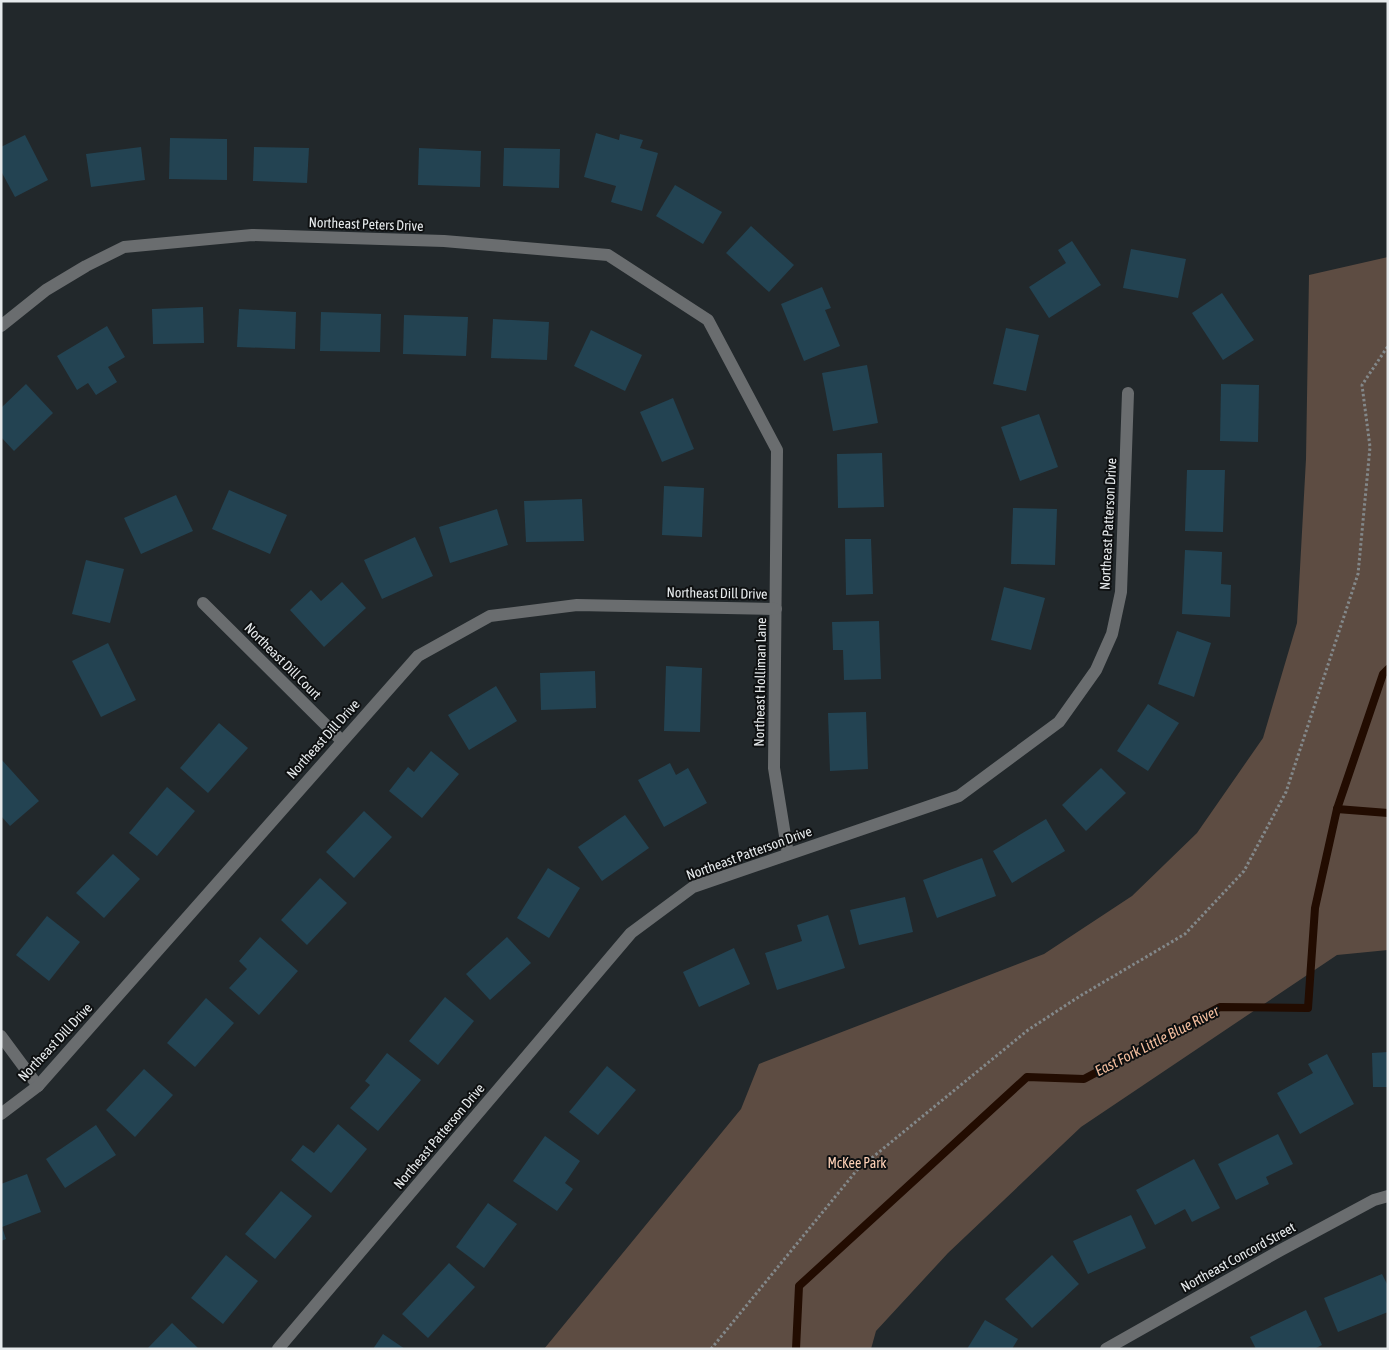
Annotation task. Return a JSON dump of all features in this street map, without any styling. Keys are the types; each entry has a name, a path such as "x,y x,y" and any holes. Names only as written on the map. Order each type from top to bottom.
{"street":[{"name":"Northeast Peters Drive","path":"3,320 46,290 86,266 124,247 252,235 425,241 608,255 708,320 721,343"},
{"name":"Northeast Holliman Lane","path":"721,343 777,450 774,768 788,854"},
{"name":"Northeast Patterson Drive","path":"278,1349 631,933 693,887 960,796 1059,722 1096,670 1112,634 1121,592 1128,393"},
{"name":"Northeast Dill Court","path":"203,603 341,740"},
{"name":"Northeast Dill Drive","path":"1,1114 38,1086 341,740 418,656 490,616 577,605 776,609"},
{"path":"1,1036 38,1086"},
{"name":"Northeast Concord Street","path":"1106,1349 1281,1250 1374,1200 1388,1196"}],"path":[{"path":"711,1349 857,1170 1028,1030 1080,996 1185,934 1244,871 1286,792 1358,574 1370,447 1362,385 1388,346"}],"green space":[{"name":"McKee Park","path":"1388,257 1388,950 1337,955 1081,1127 948,1253 876,1331 871,1349 544,1349 741,1109 759,1064 1044,954 1132,896 1197,833 1263,738 1297,623 1306,459 1309,275"}],"building":[{"path":"596,133 619,140 620,134 643,140 640,148 658,153 642,211 611,202 616,186 584,177"},
{"path":"25,135 48,180 15,197 1,171 1,147"},
{"path":"170,138 227,139 227,180 169,179"},
{"path":"141,147 145,180 91,187 86,154"},
{"path":"254,147 309,148 307,183 253,181"},
{"path":"419,148 481,151 480,187 418,185"},
{"path":"504,148 560,149 559,188 503,186"},
{"path":"675,185 722,212 703,244 656,216"},
{"path":"751,226 794,265 769,292 726,253"},
{"path":"1072,241 1101,285 1049,318 1029,287 1066,263 1058,250"},
{"path":"1131,249 1186,259 1178,298 1123,288"},
{"path":"822,287 831,308 825,310 840,346 804,361 781,304"},
{"path":"1222,293 1254,340 1223,360 1192,313"},
{"path":"203,307 204,343 153,344 152,309"},
{"path":"239,309 296,312 295,349 237,347"},
{"path":"321,312 381,314 380,352 320,351"},
{"path":"404,315 468,317 466,356 403,354"},
{"path":"493,319 549,322 547,360 491,358"},
{"path":"107,326 125,357 108,367 117,382 96,395 88,383 77,390 57,356"},
{"path":"1006,328 1039,335 1026,391 993,384"},
{"path":"591,330 642,355 625,391 574,366"},
{"path":"867,365 878,423 833,431 822,373"},
{"path":"26,384 53,413 14,451 1,437 1,408"},
{"path":"1221,384 1259,385 1258,442 1220,441"},
{"path":"673,398 694,449 662,462 640,412"},
{"path":"1039,414 1058,467 1020,481 1001,427"},
{"path":"882,453 884,507 838,508 837,454"},
{"path":"1187,470 1225,470 1223,532 1185,531"},
{"path":"664,486 704,488 702,537 662,535"},
{"path":"229,490 287,515 270,554 212,529"},
{"path":"176,495 193,531 141,554 124,518"},
{"path":"582,499 584,541 526,542 524,501"},
{"path":"1013,508 1057,509 1055,565 1011,564"},
{"path":"497,509 508,545 450,563 439,527"},
{"path":"415,537 433,576 382,599 364,560"},
{"path":"845,539 871,539 873,594 846,595"},
{"path":"1185,550 1222,552 1221,584 1231,585 1230,617 1182,614"},
{"path":"86,560 124,569 110,623 72,614"},
{"path":"342,582 366,608 324,647 290,610 311,590 321,601"},
{"path":"1004,587 1045,598 1031,650 991,640"},
{"path":"879,621 881,679 844,680 843,650 833,650 832,622"},
{"path":"1177,631 1211,643 1194,697 1158,684"},
{"path":"108,643 136,700 101,717 72,661"},
{"path":"666,666 702,668 700,732 664,731"},
{"path":"595,671 596,708 541,710 540,673"},
{"path":"496,686 517,721 469,750 448,715"},
{"path":"1148,704 1179,723 1148,771 1117,751"},
{"path":"866,712 868,769 830,771 828,713"},
{"path":"219,723 248,748 208,793 180,768"},
{"path":"431,751 459,774 422,818 389,791 408,767 414,772"},
{"path":"1,759 39,801 10,826 1,816"},
{"path":"670,763 676,775 688,768 707,803 664,827 638,780"},
{"path":"1101,768 1126,793 1086,831 1062,805"},
{"path":"167,787 195,811 157,856 129,833"},
{"path":"364,811 392,837 354,878 326,852"},
{"path":"625,815 649,848 602,881 578,847"},
{"path":"1046,819 1065,851 1012,883 993,851"},
{"path":"113,854 140,879 104,918 76,893"},
{"path":"982,858 996,896 937,918 923,880"},
{"path":"548,868 580,888 549,938 517,918"},
{"path":"320,878 347,903 307,945 281,920"},
{"path":"905,897 913,932 859,945 850,910"},
{"path":"828,915 845,968 777,990 765,953 802,941 797,925"},
{"path":"47,916 80,942 49,981 16,955"},
{"path":"260,937 298,971 259,1015 229,988 247,969 239,961"},
{"path":"507,937 531,963 490,1000 466,974"},
{"path":"734,948 750,984 699,1007 683,972"},
{"path":"445,997 474,1021 438,1065 409,1041"},
{"path":"206,998 234,1023 195,1067 167,1043"},
{"path":"1388,1052 1388,1087 1373,1087 1372,1053"},
{"path":"387,1053 421,1080 378,1131 350,1108 370,1085 365,1081"},
{"path":"1327,1054 1354,1104 1300,1134 1277,1093 1313,1073 1308,1064"},
{"path":"607,1066 636,1090 598,1135 569,1112"},
{"path":"144,1069 173,1095 135,1137 106,1110"},
{"path":"338,1124 367,1149 331,1193 291,1160 303,1145 314,1153"},
{"path":"96,1125 116,1155 65,1188 46,1159"},
{"path":"1278,1134 1293,1164 1266,1177 1269,1184 1236,1200 1218,1164"},
{"path":"545,1136 580,1161 565,1183 573,1189 557,1211 513,1181"},
{"path":"1194,1159 1220,1208 1192,1222 1185,1209 1155,1225 1136,1190"},
{"path":"27,1174 41,1212 2,1227 6,1239 1,1241 1,1184"},
{"path":"281,1191 312,1216 275,1259 245,1234"},
{"path":"488,1203 517,1224 484,1268 456,1247"},
{"path":"1131,1215 1146,1248 1088,1274 1073,1241"},
{"path":"226,1255 258,1281 223,1324 191,1298"},
{"path":"1052,1255 1079,1284 1032,1328 1005,1299"},
{"path":"449,1263 475,1287 428,1338 402,1314"},
{"path":"1382,1274 1388,1286 1388,1312 1338,1332 1324,1298"},
{"path":"1306,1310 1322,1345 1314,1349 1256,1349 1250,1337"},
{"path":"985,1320 1018,1339 1012,1349 967,1349"},
{"path":"172,1323 199,1349 147,1349"},
{"path":"383,1334 405,1349 373,1349"}],"waterway":[{"name":"East Fork Little Blue River","path":"796,1349 799,1286 1027,1077 1084,1079 1220,1007 1308,1008 1315,908 1337,809 1383,674 1388,669"},
{"path":"1337,809 1388,813"}]}
